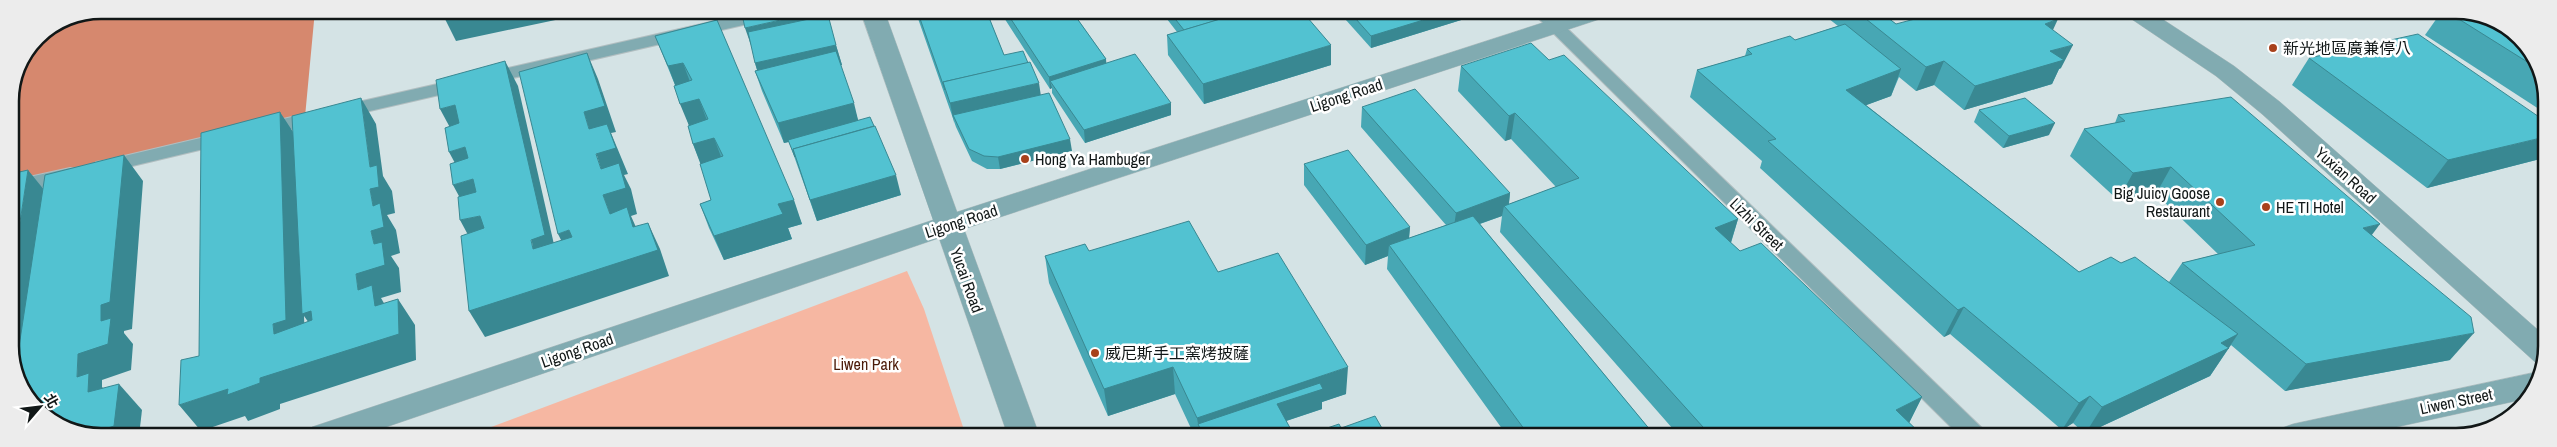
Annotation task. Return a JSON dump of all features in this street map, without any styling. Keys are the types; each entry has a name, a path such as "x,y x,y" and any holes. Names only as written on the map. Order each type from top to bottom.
{"street":[{"name":"Yucai Road","path":"875,19 947,225 1021,428"},
{"name":"Ligong Road","path":"347,428 1547,19"},
{"name":"Yuxian Road","path":"2147,19 2225,71 2271,108 2538,347"},
{"name":"Liwen Street","path":"2334,428 2528,386"}],"lane":[{"path":"19,186 746,19"},
{"name":"Lizhi Street","path":"1547,19 1967,428"}],"green space":[{"name":"Liwen Park","path":"907,271 924,309 963,428 488,428"}],"shaded area":[{"path":"314,19 305,117 19,182 19,101 20,85 25,69 43,43 55,33 69,25 85,20"}],"building":[{"path":"743,19 785,19 745,28"},
{"path":"809,19 829,19 836,45 755,63 748,32"},
{"path":"920,19 990,19 1004,55 1023,51 1028,63 943,82 945,90"},
{"path":"1011,19 1077,19 1106,59 1049,77"},
{"path":"1175,19 1221,19 1184,30"},
{"path":"1220,19 1309,19 1331,45 1203,84 1167,35"},
{"path":"1356,19 1427,19 1371,36"},
{"path":"1866,19 1889,19 1896,24 1915,19 2058,19 2045,24 2073,45 2050,51 2064,60 1975,86 1944,61 1926,67"},
{"path":"2459,19 2467,19 2493,27 2514,43 2528,63"},
{"path":"717,20 794,200 778,204 783,214 714,236 700,204 711,200 700,164 723,156 714,138 693,144 688,126 708,119 699,99 680,104 674,86 692,80 683,63 668,66 655,36"},
{"path":"1845,24 1901,69 1846,90 2079,272 2111,257 2121,263 2135,257 2238,334 2221,343 2229,348 2102,407 2090,396 2079,403 1964,307 1958,310 1768,141 1776,139 1697,70 1752,54 1747,49 1790,36 1795,40"},
{"path":"2418,34 2538,116 2538,139 2448,160 2309,58"},
{"path":"1531,43 1549,60 1564,55 1738,219 1715,228 1740,251 1761,243 1922,397 1896,410 1915,428 1704,428 1504,206 1579,178 1515,113 1509,116 1461,66"},
{"path":"836,51 854,103 778,123 755,71"},
{"path":"587,53 605,106 584,112 589,129 607,124 616,148 596,154 601,169 619,163 626,188 603,195 610,214 627,207 633,227 648,223 658,250 469,311 461,236 484,228 480,216 460,220 458,197 476,192 473,179 453,185 450,164 468,158 465,147 449,152 445,128 459,123 455,105 440,109 436,80 505,61 545,235 531,240 533,249 572,237 569,230 558,234 519,72"},
{"path":"1135,54 1171,103 1084,130 1050,81"},
{"path":"1030,62 1039,83 950,103 943,82"},
{"path":"1415,89 1510,193 1456,213 1362,107"},
{"path":"1049,93 1070,139 998,157 984,156 969,149 953,115"},
{"path":"2231,97 2380,224 2363,228 2471,317 2474,333 2306,364 2182,263 2255,245 2171,167 2133,173 2084,129 2125,121 2118,115"},
{"path":"361,98 370,167 377,165 379,187 370,189 373,206 380,203 384,227 371,231 374,244 382,242 385,265 356,274 358,290 372,285 375,306 398,299 399,334 260,378 260,383 227,395 228,389 179,405 181,360 199,356 201,133 280,112 286,320 273,324 274,334 312,320 311,311 302,314 292,116"},
{"path":"2025,98 2055,123 2009,136 1979,110"},
{"path":"870,117 874,126 793,149 795,157 788,140"},
{"path":"875,126 896,175 810,200 793,149"},
{"path":"1348,150 1410,227 1366,245 1304,164"},
{"path":"124,155 110,302 101,305 101,321 111,318 108,344 78,354 77,377 89,373 88,392 119,384 114,426 108,428 90,428 64,420 55,414 33,392 27,383 20,362 19,346 45,175"},
{"path":"28,170 19,228 19,172"},
{"path":"1473,216 1649,428 1523,428 1389,245"},
{"path":"1189,221 1218,272 1278,253 1348,367 1197,418 1173,367 1104,389 1045,256 1085,244 1089,251"},
{"path":"1320,383 1323,389 1277,404 1290,428 1200,428 1198,424"},
{"path":"1375,416 1382,428 1341,428"},
{"path":"1339,424 1341,428 1327,428"}],"place":[{"name":"新光地區廣兼停八","path":"2273,48"},
{"name":"Hong Ya Hambuger","path":"1025,159"},
{"name":"Big Juicy Goose Restaurant","path":"2220,202"},
{"name":"HE TI Hotel","path":"2266,207"},
{"name":"威尼斯手工窯烤披薩","path":"1095,353"}]}
